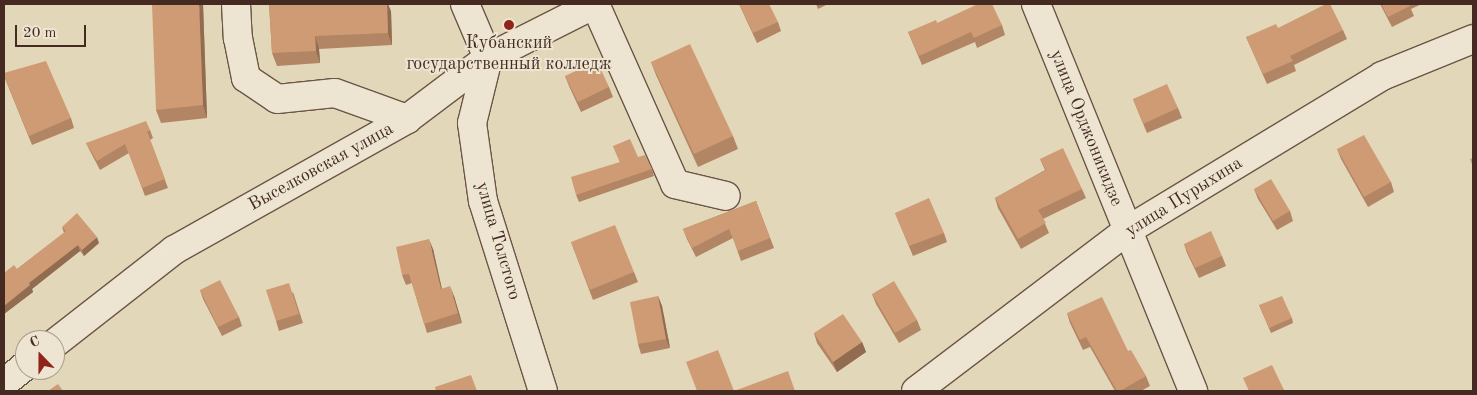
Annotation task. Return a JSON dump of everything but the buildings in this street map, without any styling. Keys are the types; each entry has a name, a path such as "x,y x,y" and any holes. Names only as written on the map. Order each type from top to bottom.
{"street":[{"path":"236,4 238,38 246,78 278,99 335,93 407,119"},
{"path":"465,4 488,58"},
{"path":"595,4 675,184 726,196"},
{"name":"Выселковская улица","path":"65,335 174,250 407,119 488,58 595,4"},
{"name":"улица Орджоникидзе","path":"1036,4 1192,391"},
{"name":"улица Пурыхина","path":"916,391 1128,230 1382,76 1473,39"},
{"name":"улица Толстого","path":"488,58 472,123 483,201 543,391"},
{"path":"4,383 15,374"}],"place":[{"name":"Кубанский государственный колледж","path":"509,25"}]}
